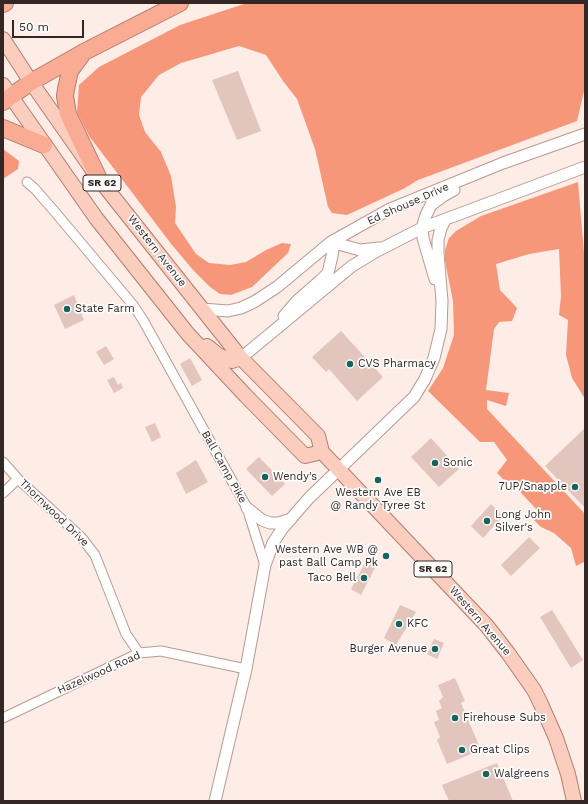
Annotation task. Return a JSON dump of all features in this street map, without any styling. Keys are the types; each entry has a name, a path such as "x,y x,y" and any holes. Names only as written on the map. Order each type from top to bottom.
{"highway":[{"path":"6,95 84,52 180,3"},
{"path":"84,52 75,62 70,71 65,96 68,114 99,179"},
{"path":"3,128 44,145"}],"main road":[{"name":"Western Avenue","path":"3,39 31,82 99,179 241,358 318,436 322,452 487,626 508,653 534,690 540,702 556,738 568,774 574,801"},
{"name":"SR 62","path":"6,95 96,218 188,334"},
{"path":"188,334 218,355 232,360 241,358"},
{"path":"188,334 246,396 306,456 322,452"}],"street":[{"name":"Ed Shouse Drive","path":"202,309 228,311 241,308 254,302 277,287 331,242 390,210 503,163 585,134"},
{"path":"441,292 423,238 422,228 426,215 431,205 437,200 451,191 486,176 503,163"},
{"path":"241,358 352,266 382,248 422,228 585,167"},
{"name":"Ball Camp Pike","path":"27,182 47,202 133,304 143,320 247,508 265,565 246,669 215,801"},
{"path":"265,565 273,543 290,519 309,498 414,397 425,379 434,358 441,329 442,301 438,253 439,233 445,220"},
{"path":"331,242 360,250 382,248"},
{"path":"273,332 287,312 328,272 333,249 331,242"},
{"name":"Thornwood Drive","path":"3,462 18,479 81,537 96,555 126,634 139,653"},
{"path":"3,493 18,479"},
{"path":"247,508 262,520 270,523 279,523 290,519"},
{"name":"Hazelwood Road","path":"3,718 139,653 160,651 246,669"}],"shaded area":[{"path":"247,3 585,3 585,87 577,121 418,180 405,188 347,215 332,213 328,207 315,149 297,99 266,55 239,46 181,63 159,75 141,97 139,115 145,132 161,152 171,176 176,207 175,223 196,254 209,263 230,265 246,262 266,250 282,243 291,244 288,253 252,287 231,295 220,294 210,287 193,270 172,245 89,136 77,112 79,85 99,67 180,25"},
{"path":"3,149 19,161 18,169 3,179"},
{"path":"578,182 585,265 585,399 572,378 566,355 568,320 559,315 561,296 559,249 529,254 496,264 500,290 517,308 512,321 499,322 494,329 486,390 509,393 506,406 487,400 487,409 585,514 585,563 584,562 576,566 571,548 554,533 541,527 531,517 537,510 510,481 503,479 497,473 507,460 494,442 480,442 428,391 443,368 454,335 453,301 445,261 445,250 449,238 456,231 481,216"}],"building":[{"path":"238,71 261,131 237,140 212,80"},
{"name":"State Farm","path":"74,295 84,320 65,329 54,305"},
{"path":"341,331 383,377 357,401 329,369 326,372 312,357"},
{"path":"106,346 114,359 104,365 96,352"},
{"path":"190,358 202,380 192,386 180,364"},
{"path":"114,377 118,385 121,383 123,388 114,393 107,380"},
{"path":"155,423 161,437 152,442 145,427"},
{"name":"7UP/Snapple","path":"585,428 585,508 545,466"},
{"name":"Sonic","path":"431,438 459,469 439,487 411,457"},
{"name":"Wendy's","path":"259,457 285,484 272,496 246,469"},
{"path":"196,460 208,482 186,494 176,473"},
{"name":"Long John Silver's","path":"491,504 503,516 483,538 471,526"},
{"path":"529,537 540,548 511,576 501,565"},
{"name":"Taco Bell","path":"366,561 376,566 361,595 351,589"},
{"name":"KFC","path":"400,605 416,612 396,645 384,638"},
{"path":"552,610 583,660 571,668 540,617"},
{"name":"Burger Avenue","path":"434,639 444,643 437,659 427,654"},
{"path":"455,678 465,701 461,703 481,750 447,764 437,740 440,737 434,722 439,720 436,711 442,708 439,701 443,697 438,685"},
{"name":"Walgreens","path":"497,763 513,801 449,801 442,785"}],"place":[{"name":"State Farm","path":"67,309"},
{"name":"CVS Pharmacy","path":"350,364"},
{"name":"Sonic","path":"435,463"},
{"name":"Wendy's","path":"265,477"},
{"name":"Western Ave EB @ Randy Tyree St","path":"378,480"},
{"name":"7UP/Snapple","path":"575,487"},
{"name":"Long John Silver's","path":"487,521"},
{"name":"Western Ave WB @ past Ball Camp Pk","path":"386,556"},
{"name":"Taco Bell","path":"364,578"},
{"name":"KFC","path":"399,624"},
{"name":"Burger Avenue","path":"435,649"},
{"name":"Firehouse Subs","path":"455,718"},
{"name":"Great Clips","path":"462,750"},
{"name":"Walgreens","path":"486,774"}]}
